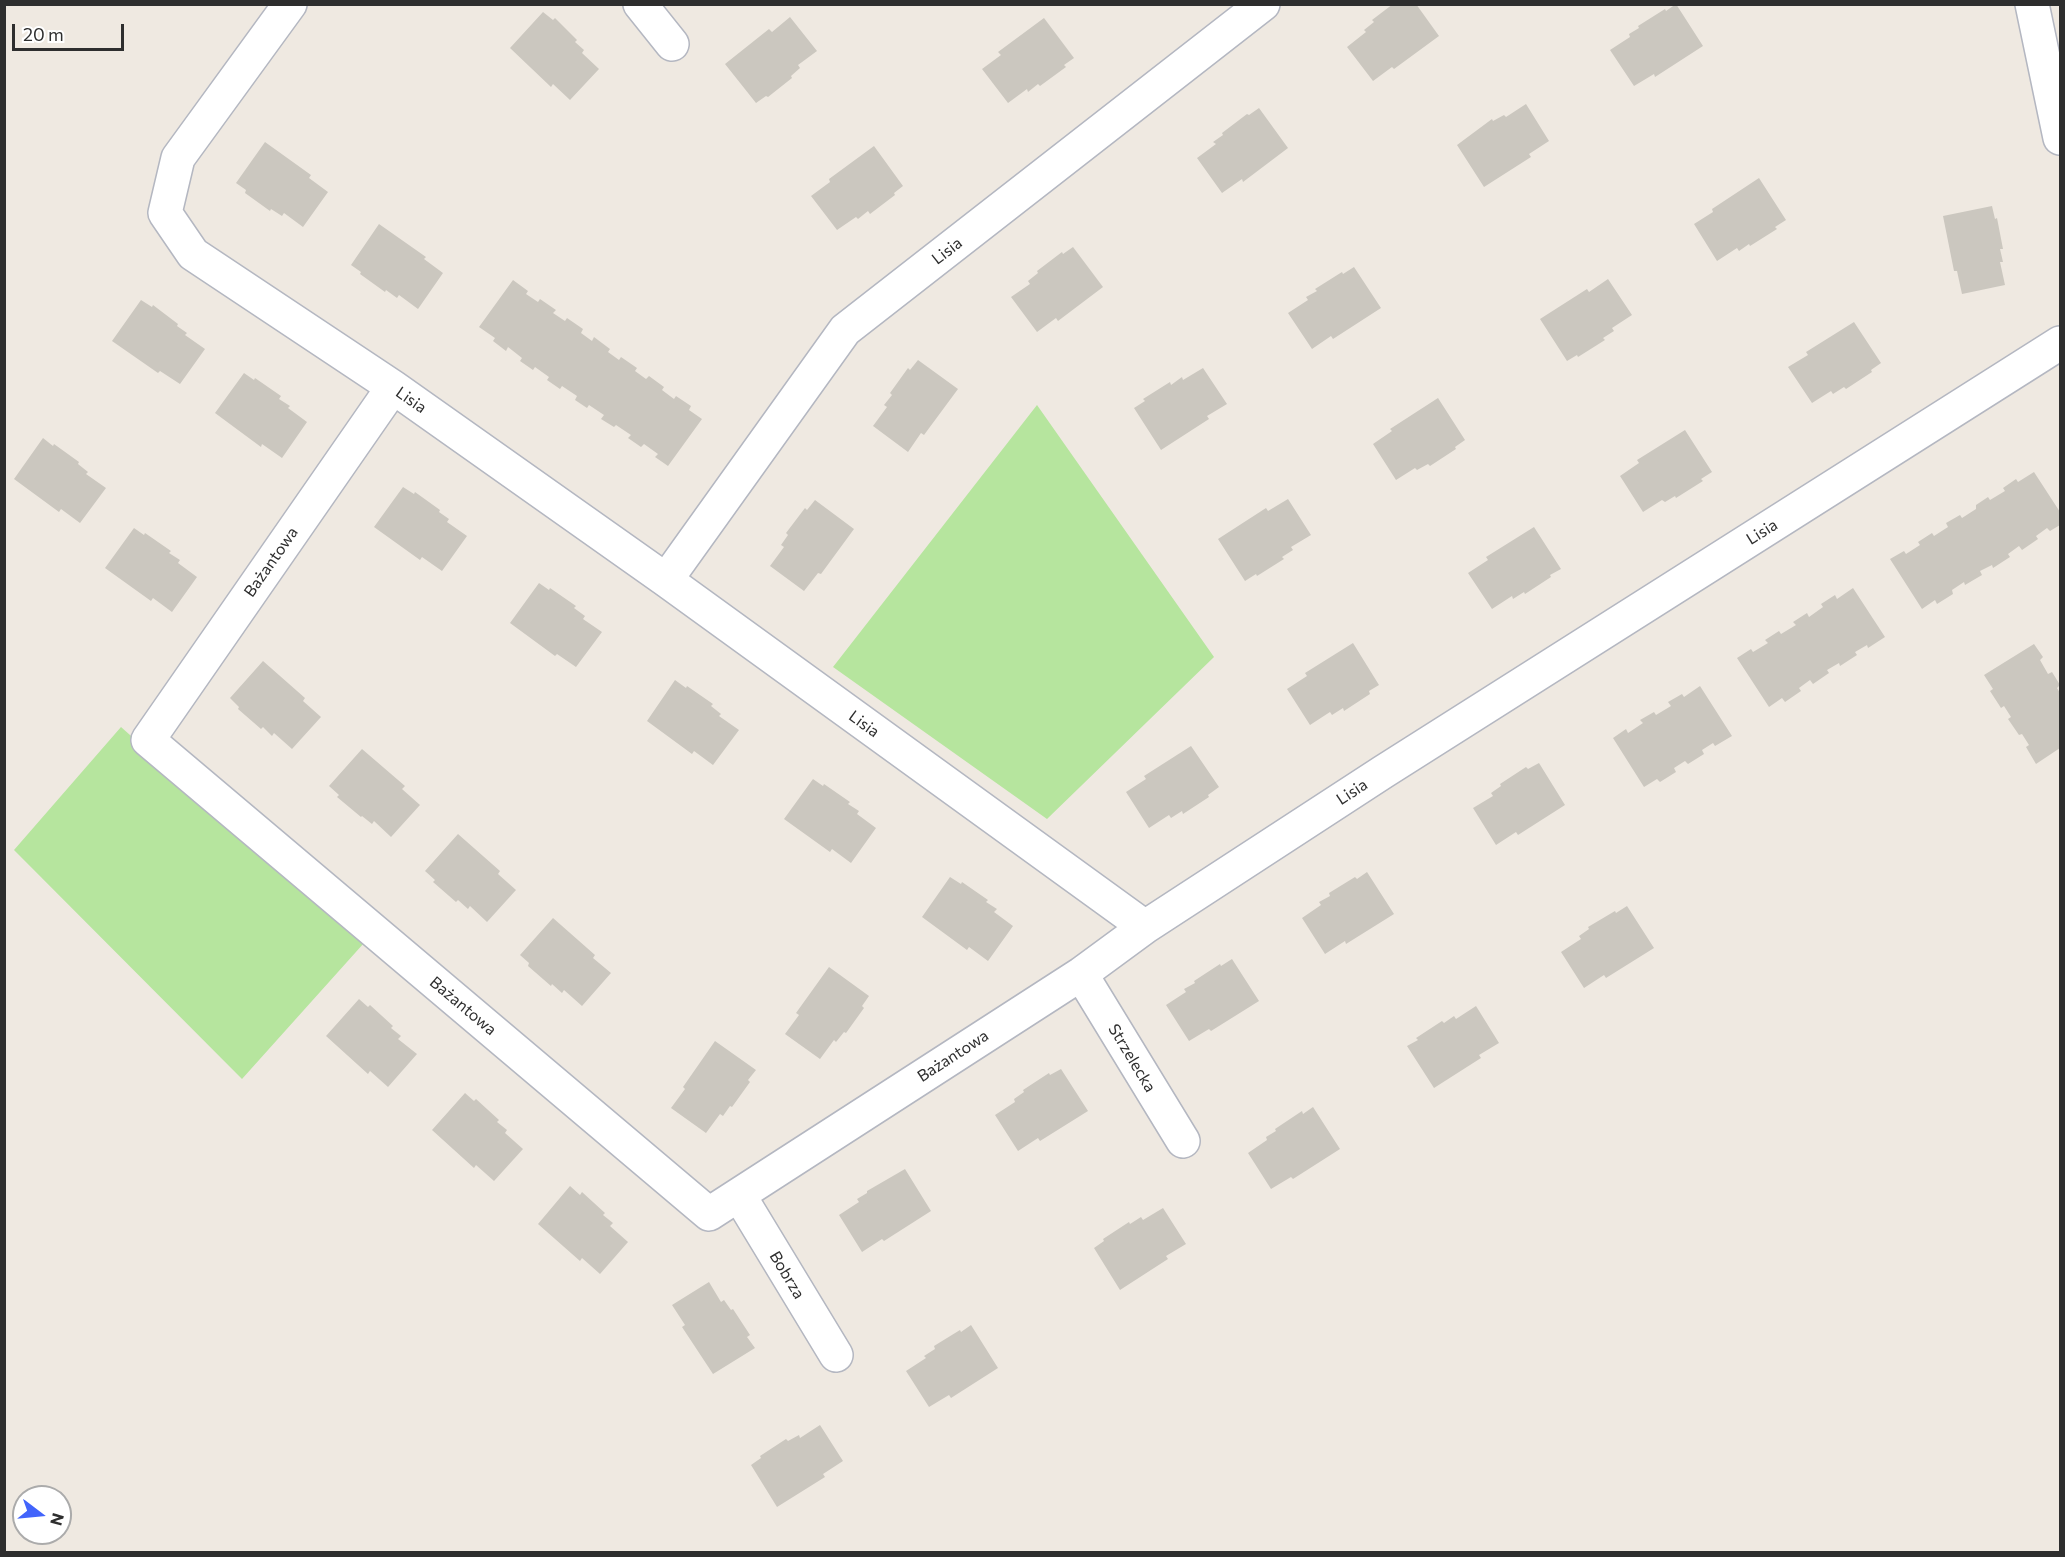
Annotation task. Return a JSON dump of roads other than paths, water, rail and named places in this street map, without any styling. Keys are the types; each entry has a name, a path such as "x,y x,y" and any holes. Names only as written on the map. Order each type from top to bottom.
{"street":[{"name":"Lisia","path":"290,4 177,158 165,213 194,254 393,387 666,580 1145,927 1383,772 2061,343"},
{"path":"640,4 672,44"},
{"name":"Lisia","path":"666,580 844,330 1263,4"},
{"path":"2032,4 2061,138"},
{"name":"Bażantowa","path":"393,387 148,740 709,1214 1081,974 1145,927"},
{"name":"Strzelecka","path":"1081,974 1183,1142"},
{"name":"Bobrza","path":"739,1195 836,1355"}]}
